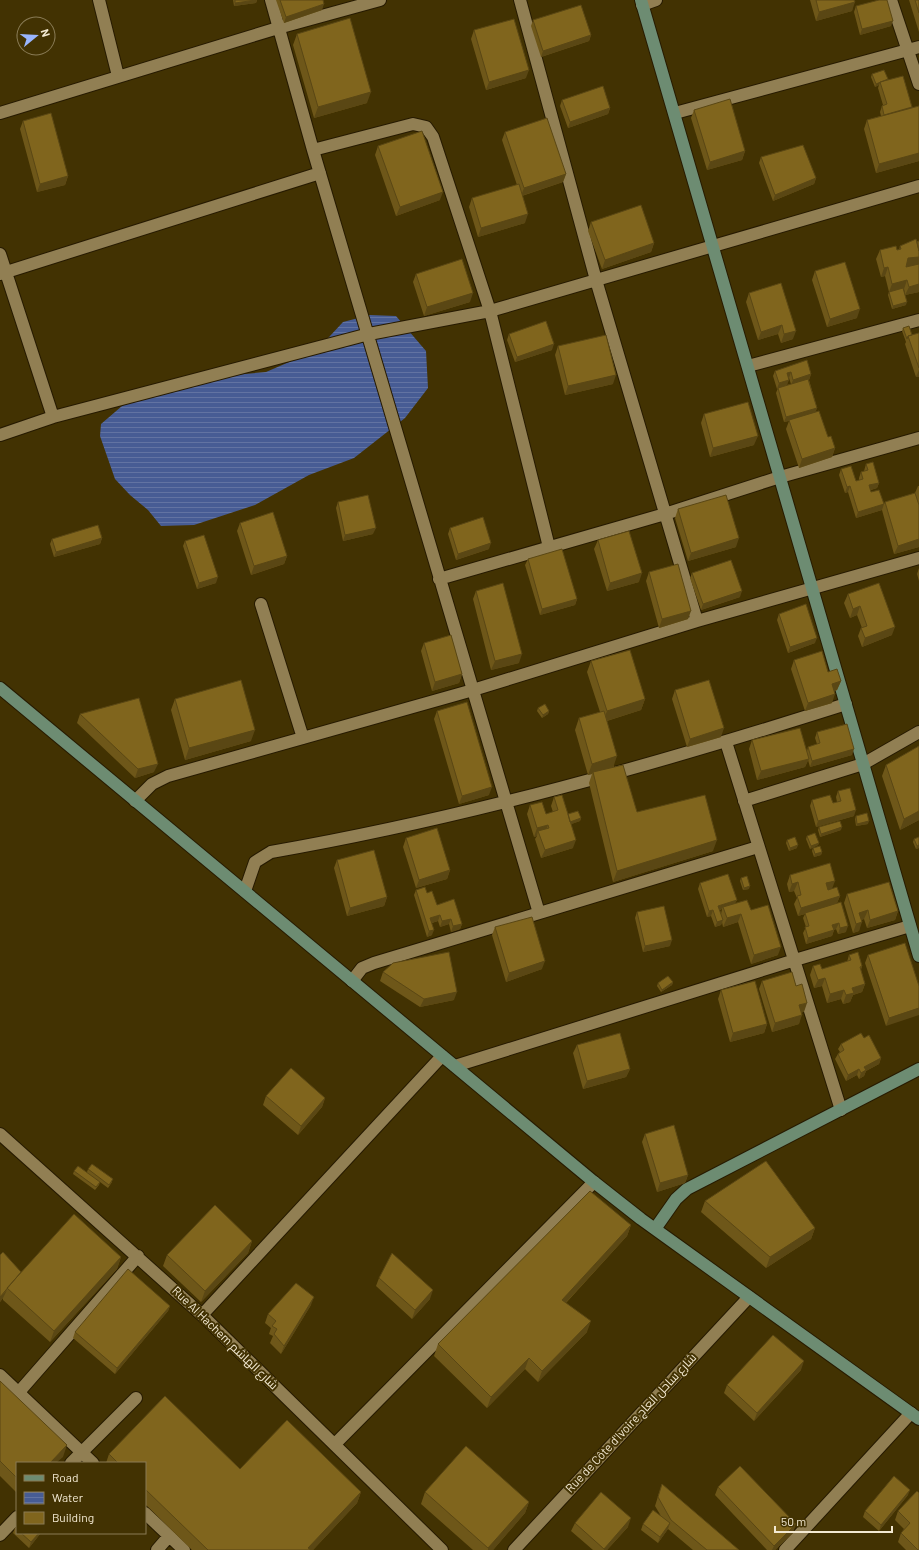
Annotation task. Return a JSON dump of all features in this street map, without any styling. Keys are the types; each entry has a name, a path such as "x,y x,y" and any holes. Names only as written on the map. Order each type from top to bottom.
{"street":[{"path":"99,0 118,76"},
{"path":"271,0 313,150 369,334 440,579 540,913"},
{"path":"0,113 278,28 380,0"},
{"path":"520,0 596,280 697,622"},
{"path":"656,0 642,3 919,956"},
{"path":"891,0 914,49 919,84"},
{"path":"675,113 914,49"},
{"path":"313,150 414,124 426,127 433,137 490,311 549,547"},
{"path":"2,273 320,173"},
{"path":"0,435 53,417 369,334 490,311 919,186"},
{"path":"0,254 2,273 53,417"},
{"path":"748,366 919,320"},
{"path":"440,579 665,514 780,477 919,438"},
{"path":"136,800 152,784 168,776 473,690 697,622 919,558"},
{"path":"261,604 303,738"},
{"path":"0,688 594,1182 655,1229 915,1416 785,1550"},
{"path":"245,891 255,862 271,852 506,802 726,742 846,704"},
{"path":"744,800 863,764 919,732"},
{"path":"726,742 841,1110"},
{"path":"352,981 362,968 374,963 758,847"},
{"path":"455,1066 795,960 910,926"},
{"path":"202,1314 442,1056"},
{"path":"655,1229 676,1199 687,1189 919,1069"},
{"name":"Rue Al Hachem شارع الهاشم","path":"0,1134 202,1314 442,1550"},
{"path":"335,1444 594,1182"},
{"path":"19,1392 138,1256"},
{"name":"Rue de Côte d'Ivoire شارع ساحل العاج","path":"514,1550 749,1297"},
{"path":"0,1375 91,1462"},
{"path":"72,1462 136,1398"},
{"path":"146,1514 184,1550"},
{"path":"0,1535 16,1518"},
{"path":"157,1550 169,1536"}],"water":[{"path":"370,315 396,316 426,351 428,388 405,418 354,458 309,475 255,505 194,525 161,526 148,510 130,495 115,479 100,436 101,424 122,406 149,391 212,377 266,372 317,350 343,322"}],"building":[{"path":"235,0 256,0 235,3"},
{"path":"280,0 323,0 324,4 286,17"},
{"path":"816,0 854,0 855,2 819,12"},
{"path":"879,0 887,0 893,21 862,29 856,6"},
{"path":"915,0 919,0 919,13"},
{"path":"581,5 591,35 543,51 533,20"},
{"path":"350,18 371,92 318,107 297,34"},
{"path":"514,19 529,70 489,82 474,30"},
{"path":"884,70 888,79 876,84 872,74"},
{"path":"903,76 912,107 884,115 882,106 887,104 880,82"},
{"path":"603,86 610,108 570,122 562,100"},
{"path":"730,99 745,151 710,162 694,110"},
{"path":"919,106 919,153 879,164 867,120"},
{"path":"51,113 68,176 40,184 23,121"},
{"path":"547,118 566,174 524,188 505,132"},
{"path":"422,131 443,192 400,207 378,146"},
{"path":"803,145 816,178 775,195 761,157"},
{"path":"519,184 528,214 481,228 472,198"},
{"path":"641,205 654,243 605,260 591,222"},
{"path":"916,239 919,257 908,258 906,267 919,264 919,284 909,287 907,280 892,284 888,267 884,268 880,250 896,246 897,250 901,249 900,246"},
{"path":"462,259 473,293 427,307 416,274"},
{"path":"845,262 860,309 830,319 815,271"},
{"path":"781,283 796,331 784,334 782,325 761,332 749,293"},
{"path":"903,288 907,302 893,306 889,292"},
{"path":"546,321 554,344 517,357 509,334"},
{"path":"909,326 912,335 908,336 907,339 903,328"},
{"path":"919,333 919,368 908,336"},
{"path":"606,335 616,375 568,386 558,346"},
{"path":"807,360 811,374 793,380 791,372 787,373 789,380 779,383 775,371"},
{"path":"808,379 817,408 786,417 778,388"},
{"path":"748,402 758,436 713,448 704,414"},
{"path":"819,411 828,437 831,436 835,448 802,459 789,420"},
{"path":"873,462 879,483 869,485 871,492 879,490 884,504 858,512 850,486 847,487 841,469 851,466 856,481 863,479 861,472 868,470 866,464"},
{"path":"915,493 919,505 919,539 898,546 885,502"},
{"path":"368,495 376,528 345,535 338,502"},
{"path":"726,495 739,538 691,553 678,509"},
{"path":"273,512 287,556 254,566 240,523"},
{"path":"483,517 491,543 458,554 450,528"},
{"path":"98,525 102,538 56,552 52,539"},
{"path":"629,531 642,573 610,583 598,540"},
{"path":"204,535 218,577 199,583 185,541"},
{"path":"562,549 577,599 542,609 528,559"},
{"path":"731,560 742,591 703,604 692,573"},
{"path":"678,564 691,611 662,619 649,572"},
{"path":"503,583 522,654 495,661 476,591"},
{"path":"879,583 895,627 865,638 861,628 867,626 860,606 853,609 848,594"},
{"path":"806,604 817,638 790,647 779,614"},
{"path":"451,635 462,674 435,682 424,643"},
{"path":"630,650 645,699 607,711 591,661"},
{"path":"822,651 828,672 837,669 841,681 832,684 835,694 808,703 794,660"},
{"path":"241,680 255,730 189,748 175,699"},
{"path":"709,680 724,728 690,739 675,690"},
{"path":"139,698 158,764 138,769 80,714"},
{"path":"467,702 492,787 462,796 437,711"},
{"path":"545,704 549,711 543,715 538,708"},
{"path":"604,711 617,756 592,764 579,718"},
{"path":"847,724 854,749 812,761 808,747 820,743 817,732"},
{"path":"800,728 809,759 761,771 752,740"},
{"path":"919,746 919,811 904,819 886,765"},
{"path":"623,765 637,812 705,795 717,840 617,871 593,772"},
{"path":"850,788 856,810 818,821 812,800 830,795 833,803 841,801 838,791"},
{"path":"562,795 576,840 545,850 538,831 549,828 548,825 537,828 530,805 542,802 546,814 558,810 554,797"},
{"path":"578,811 581,818 570,822 568,814"},
{"path":"867,813 869,821 857,824 856,816"},
{"path":"840,821 842,827 821,834 819,827"},
{"path":"437,828 450,870 419,880 406,838"},
{"path":"815,833 819,843 811,846 807,836"},
{"path":"795,837 798,845 790,848 787,840"},
{"path":"919,837 919,845 917,846 914,839"},
{"path":"820,846 822,852 815,854 813,848"},
{"path":"374,850 387,897 350,908 337,860"},
{"path":"830,863 835,881 826,883 828,890 837,887 840,896 801,908 797,896 801,895 798,882 792,884 790,875"},
{"path":"728,874 737,900 718,906 723,920 717,922 713,910 709,911 700,883"},
{"path":"747,876 750,886 744,888 741,878"},
{"path":"889,882 898,911 870,920 868,910 859,913 862,922 856,924 847,894"},
{"path":"425,887 427,893 432,891 437,905 454,899 462,924 453,926 451,919 442,921 440,915 430,918 434,930 429,931 416,890"},
{"path":"747,900 751,910 768,905 781,947 754,955 741,914 727,918 723,907"},
{"path":"841,902 848,926 840,928 839,923 832,925 834,930 808,938 805,927 809,926 805,913"},
{"path":"664,906 672,940 645,946 637,912"},
{"path":"532,917 545,961 509,973 495,927"},
{"path":"905,943 919,986 919,1008 889,1018 868,955"},
{"path":"449,952 457,992 424,999 383,972 393,963"},
{"path":"858,952 862,966 860,967 865,984 852,988 854,993 846,995 844,990 830,994 825,978 818,980 813,966 820,964 822,969 851,960 849,955"},
{"path":"792,972 796,986 802,984 807,1003 799,1005 802,1015 775,1023 762,981"},
{"path":"668,976 673,982 662,990 658,983"},
{"path":"755,981 767,1024 733,1033 721,990"},
{"path":"620,1033 630,1069 587,1081 577,1045"},
{"path":"861,1033 864,1038 869,1035 881,1058 864,1067 866,1070 861,1073 859,1069 848,1075 838,1054 844,1050 841,1044"},
{"path":"291,1068 325,1098 301,1126 266,1096"},
{"path":"674,1125 688,1175 660,1183 645,1134"},
{"path":"766,1161 815,1228 770,1257 705,1201"},
{"path":"92,1164 113,1179 109,1185 88,1169"},
{"path":"78,1166 100,1182 96,1187 74,1171"},
{"path":"590,1191 631,1225 562,1300 591,1321 542,1371 529,1358 491,1397 438,1344"},
{"path":"215,1205 252,1241 205,1291 167,1255"},
{"path":"74,1214 121,1257 54,1331 7,1288"},
{"path":"3,1252 21,1272 0,1297 0,1255"},
{"path":"392,1253 433,1290 415,1310 379,1278"},
{"path":"128,1269 170,1306 117,1368 75,1332"},
{"path":"296,1283 314,1297 284,1346 274,1334 277,1329 272,1326 276,1321 268,1314"},
{"path":"773,1335 804,1361 757,1413 727,1385"},
{"path":"0,1381 67,1445 51,1462 16,1462 16,1477 0,1461"},
{"path":"165,1396 240,1469 287,1420 361,1492 308,1548 311,1550 208,1550 146,1490 146,1462 117,1462 109,1454"},
{"path":"466,1446 529,1502 488,1548 425,1492"},
{"path":"740,1466 796,1524 774,1546 718,1487"},
{"path":"894,1476 910,1490 881,1525 865,1511"},
{"path":"662,1484 739,1550 707,1550 671,1520 658,1497"},
{"path":"917,1491 919,1493 919,1550 901,1533 910,1523 898,1511"},
{"path":"601,1492 631,1518 604,1549 575,1523"},
{"path":"653,1510 670,1523 660,1537 643,1524"},
{"path":"22,1534 38,1534 31,1542"}]}
